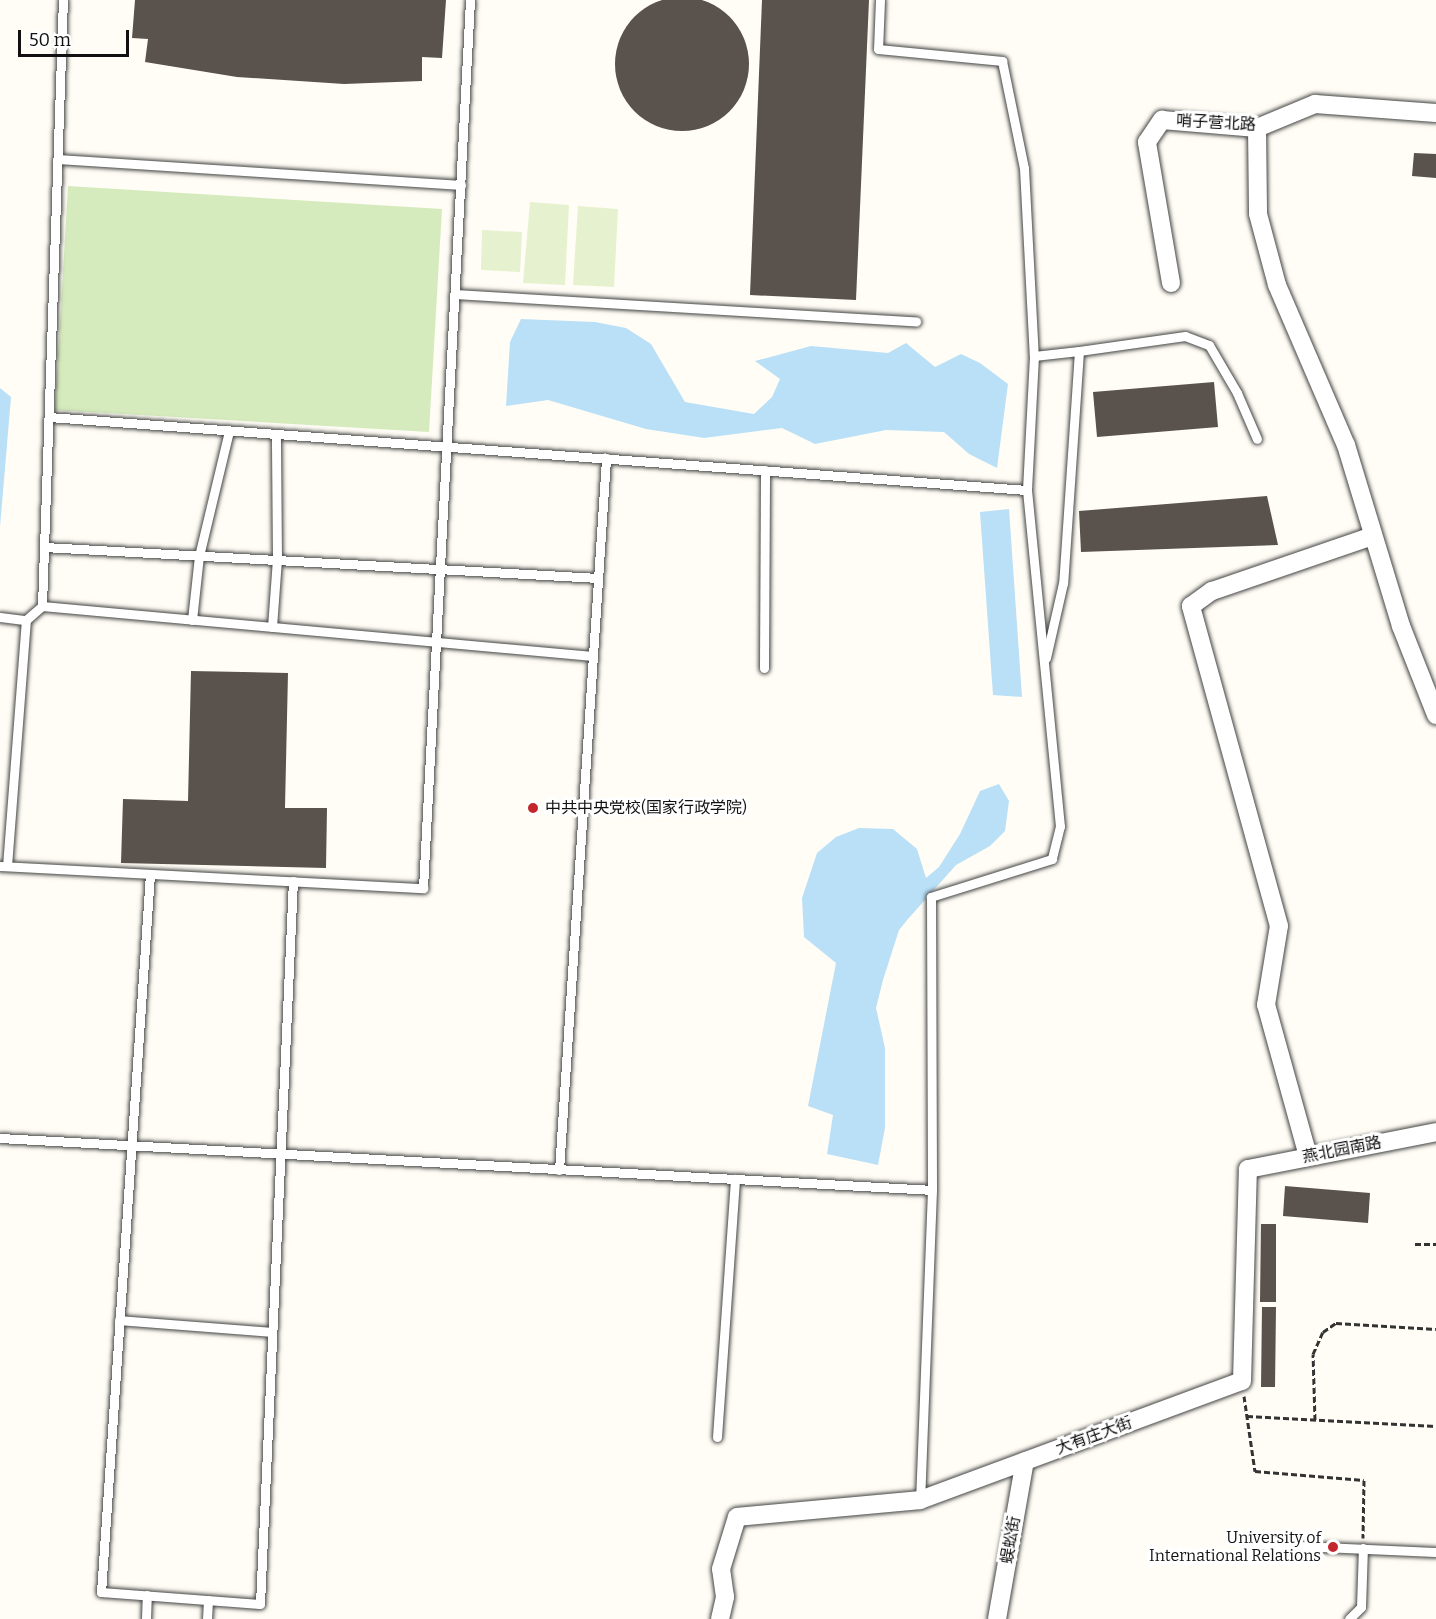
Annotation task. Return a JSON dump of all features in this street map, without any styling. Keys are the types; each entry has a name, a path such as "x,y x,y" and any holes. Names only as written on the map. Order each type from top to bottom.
{"street":[{"name":"哨子营北路","path":"1171,283 1147,142 1162,120 1257,128 1314,104 1436,113"},
{"path":"1257,128 1258,214 1277,285 1346,445 1401,626 1436,715"},
{"path":"1308,1156 1266,1005 1280,926 1191,606 1212,591 1373,536"},
{"name":"燕北园南路","path":"1242,1382 1248,1169 1436,1132"},
{"name":"大有庄大街","path":"720,1619 725,1597 721,1569 737,1517 921,1500 1242,1382"},
{"name":"蜈蚣街","path":"997,1619 1025,1461"}],"lane":[{"path":"42,606 63,0"},
{"path":"470,0 455,294 446,447 440,568 436,641 423,888 4,866 26,620 42,606 436,641 593,656"},
{"path":"880,0 878,49 1002,61 1024,168 1034,356 1027,490 1060,826 1052,859 931,897 932,1190 921,1500"},
{"path":"58,159 460,185"},
{"path":"455,294 916,321"},
{"path":"1034,356 1185,336 1209,345 1237,393 1257,439"},
{"path":"1044,668 1063,583 1079,351"},
{"path":"48,417 1027,490"},
{"path":"192,620 199,556 229,431"},
{"path":"272,627 277,559 276,434"},
{"path":"559,1170 606,459"},
{"path":"764,668 765,470"},
{"path":"44,547 598,578"},
{"path":"0,617 26,620"},
{"path":"150,874 101,1592 260,1604 293,881"},
{"path":"0,1138 932,1190"},
{"path":"717,1437 735,1179"},
{"path":"119,1320 272,1332"},
{"path":"1254,1544 1436,1552"},
{"path":"1348,1619 1360,1607 1363,1548"},
{"path":"146,1619 147,1595"},
{"path":"207,1619 208,1600"}],"path":[{"path":"1415,1244 1436,1244"},
{"path":"1315,1420 1313,1354 1323,1332 1336,1323 1436,1329"},
{"path":"1242,1382 1255,1471 1364,1480 1363,1548"},
{"path":"1247,1416 1436,1426"}],"green space":[{"path":"68,186 442,209 429,432 55,410"},
{"path":"530,202 569,205 565,285 523,283"},
{"path":"578,206 618,209 614,287 573,285"},
{"path":"482,230 522,232 520,272 481,270"}],"water":[{"path":"521,319 595,322 626,328 651,344 685,402 754,414 772,397 780,379 755,361 811,346 888,353 906,343 935,367 961,354 980,363 1008,384 997,468 969,454 944,432 886,430 815,444 782,428 704,438 646,429 548,400 506,406 510,342"},
{"path":"0,388 11,397 0,527"},
{"path":"1009,509 1022,697 993,695 980,512"},
{"path":"999,784 1009,801 1005,831 990,846 956,865 908,919 899,930 883,980 876,1008 885,1048 885,1128 878,1165 827,1154 833,1115 808,1106 836,963 804,937 802,898 817,853 836,837 859,828 893,829 917,849 926,878 939,867 960,834 980,791"}],"building":[{"path":"682,-3 708,2 729,17 744,38 749,64 744,90 729,111 708,126 682,131 656,126 635,111 620,90 615,64 620,38 635,17 656,2"},
{"path":"135,0 446,0 442,58 422,57 422,81 344,84 237,77 145,62 148,39 132,38"},
{"path":"762,0 869,0 856,300 750,295"},
{"path":"1414,153 1436,154 1436,178 1412,176"},
{"path":"1214,382 1218,427 1097,437 1093,392"},
{"path":"1267,496 1278,545 1081,552 1079,511"},
{"path":"191,671 288,673 285,808 327,808 326,868 121,863 123,799 188,801"},
{"path":"1285,1186 1370,1193 1368,1223 1283,1216"},
{"path":"1261,1224 1276,1224 1276,1302 1260,1302"},
{"path":"1262,1307 1276,1307 1275,1387 1261,1387"}],"place":[{"name":"中共中央党校(国家行政学院)","path":"533,808"},
{"name":"University of International Relations","path":"1333,1547"}]}
